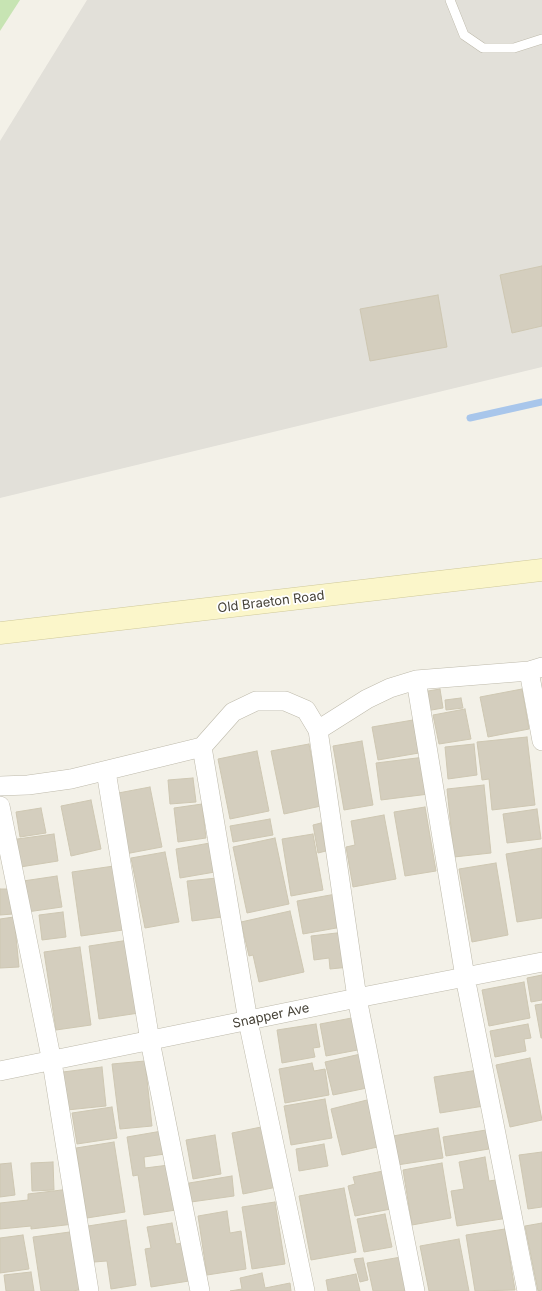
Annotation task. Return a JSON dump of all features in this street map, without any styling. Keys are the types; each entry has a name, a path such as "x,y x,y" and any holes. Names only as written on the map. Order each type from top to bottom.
{"street":[{"name":"Old Braeton Road","path":"0,633 542,570"},
{"path":"318,730 367,699 390,688 416,680 535,669 542,741"},
{"path":"416,680 465,977 528,1291"},
{"path":"0,786 28,785 71,779 202,747 233,712 256,701 286,701 306,710 318,730 357,998 415,1291"},
{"path":"202,747 248,1021 304,1291"},
{"path":"106,770 150,1041 200,1291"},
{"path":"0,806 52,1062 89,1291"},
{"name":"Snapper Ave","path":"0,1071 52,1062 357,998 542,962"}],"lane":[{"path":"450,0 464,35 483,48 514,48 542,39"}],"shaded area":[{"path":"87,0 542,0 542,367 0,498 0,141"}],"green space":[{"path":"0,0 20,0 0,31"}],"building":[{"path":"542,266 542,326 512,333 500,275"},
{"path":"438,295 447,347 370,361 360,309"},
{"path":"440,689 443,708 426,711 422,692"},
{"path":"522,689 529,729 488,737 480,697"},
{"path":"461,698 463,708 446,710 445,700"},
{"path":"465,709 471,739 439,744 433,715"},
{"path":"413,720 419,753 378,760 372,727"},
{"path":"527,737 535,805 492,810 489,779 482,780 477,742"},
{"path":"362,741 373,805 344,810 333,746"},
{"path":"309,744 321,806 284,814 271,751"},
{"path":"474,744 477,775 448,779 445,747"},
{"path":"257,751 269,811 230,819 218,759"},
{"path":"425,757 429,794 381,800 376,763"},
{"path":"193,778 196,802 170,804 168,780"},
{"path":"484,785 491,853 454,857 447,789"},
{"path":"150,787 162,847 125,854 113,794"},
{"path":"91,800 101,849 71,856 61,806"},
{"path":"202,804 206,838 178,842 174,808"},
{"path":"425,807 436,871 405,876 394,812"},
{"path":"41,808 46,833 20,837 16,812"},
{"path":"537,809 541,839 507,843 503,814"},
{"path":"384,815 396,879 353,887 346,847 355,845 351,821"},
{"path":"270,819 273,835 233,842 230,826"},
{"path":"321,823 326,851 318,853 313,825"},
{"path":"54,834 58,861 14,868 10,840"},
{"path":"313,834 323,890 291,896 282,839"},
{"path":"275,838 289,904 247,913 233,847"},
{"path":"210,843 215,872 180,878 176,849"},
{"path":"542,848 542,918 517,922 506,854"},
{"path":"165,852 179,922 145,928 131,858"},
{"path":"496,863 508,935 472,942 459,869"},
{"path":"114,866 123,930 81,936 72,872"},
{"path":"57,876 62,907 27,912 23,881"},
{"path":"217,878 222,917 192,921 187,881"},
{"path":"0,889 12,889 13,914 0,915"},
{"path":"336,894 342,927 303,934 297,901"},
{"path":"290,911 304,972 259,982 253,955 249,956 241,922"},
{"path":"63,912 66,937 42,940 39,915"},
{"path":"14,917 19,967 0,968 0,919"},
{"path":"345,932 350,967 330,969 329,958 314,960 311,936"},
{"path":"129,940 139,1013 99,1019 89,946"},
{"path":"80,947 91,1025 56,1030 44,952"},
{"path":"542,975 542,1000 531,1002 527,978"},
{"path":"524,982 530,1018 489,1026 482,990"},
{"path":"542,1004 542,1038 541,1038 535,1005"},
{"path":"357,1017 363,1049 326,1056 320,1024"},
{"path":"316,1024 320,1047 313,1048 315,1057 282,1063 277,1030"},
{"path":"528,1024 531,1038 524,1039 526,1051 495,1057 490,1031"},
{"path":"365,1053 372,1087 333,1095 325,1062"},
{"path":"530,1058 542,1120 510,1127 496,1065"},
{"path":"145,1061 152,1126 120,1129 112,1064"},
{"path":"312,1063 314,1071 325,1069 329,1095 285,1103 279,1069"},
{"path":"102,1067 106,1106 67,1110 63,1072"},
{"path":"478,1070 484,1106 440,1113 434,1077"},
{"path":"325,1099 332,1138 291,1145 284,1106"},
{"path":"371,1099 382,1146 342,1155 331,1109"},
{"path":"112,1107 117,1138 77,1144 72,1113"},
{"path":"266,1126 277,1187 243,1194 232,1133"},
{"path":"438,1128 443,1158 397,1165 393,1136"},
{"path":"486,1130 489,1149 446,1156 443,1137"},
{"path":"162,1131 165,1154 144,1157 145,1168 169,1165 176,1210 144,1215 138,1175 133,1176 127,1137"},
{"path":"215,1135 221,1174 193,1179 186,1140"},
{"path":"114,1142 125,1212 87,1218 76,1148"},
{"path":"324,1144 328,1166 299,1171 296,1149"},
{"path":"542,1152 542,1207 528,1209 519,1155"},
{"path":"485,1157 489,1181 502,1179 508,1218 457,1226 451,1191 464,1189 459,1162"},
{"path":"53,1162 54,1190 32,1191 31,1163"},
{"path":"11,1163 15,1195 0,1197 0,1164"},
{"path":"442,1163 451,1218 412,1225 403,1170"},
{"path":"388,1170 396,1208 355,1216 348,1186 355,1184 353,1177"},
{"path":"232,1176 234,1196 191,1202 189,1183"},
{"path":"344,1188 356,1252 311,1260 299,1196"},
{"path":"70,1189 74,1224 31,1229 31,1226 0,1229 0,1203 28,1200 28,1194"},
{"path":"275,1202 285,1264 252,1269 242,1207"},
{"path":"227,1211 230,1233 241,1231 246,1269 207,1275 198,1216"},
{"path":"385,1214 392,1247 364,1252 357,1219"},
{"path":"126,1220 136,1285 111,1289 107,1261 94,1262 88,1226"},
{"path":"172,1223 176,1244 183,1243 189,1281 151,1287 145,1249 151,1248 147,1227"},
{"path":"542,1223 542,1290 538,1291 525,1226"},
{"path":"505,1229 515,1290 475,1291 466,1235"},
{"path":"77,1231 86,1289 72,1291 41,1291 33,1237"},
{"path":"23,1235 29,1269 0,1273 0,1238"},
{"path":"459,1239 469,1291 429,1291 420,1246"},
{"path":"401,1257 408,1291 373,1291 367,1263"},
{"path":"363,1258 368,1280 360,1282 354,1259"},
{"path":"31,1272 34,1291 6,1291 4,1275"},
{"path":"262,1273 265,1288 290,1283 291,1291 230,1291 242,1289 240,1278"},
{"path":"356,1274 360,1291 328,1291 326,1280"}],"waterway":[{"path":"470,418 542,402"}]}
